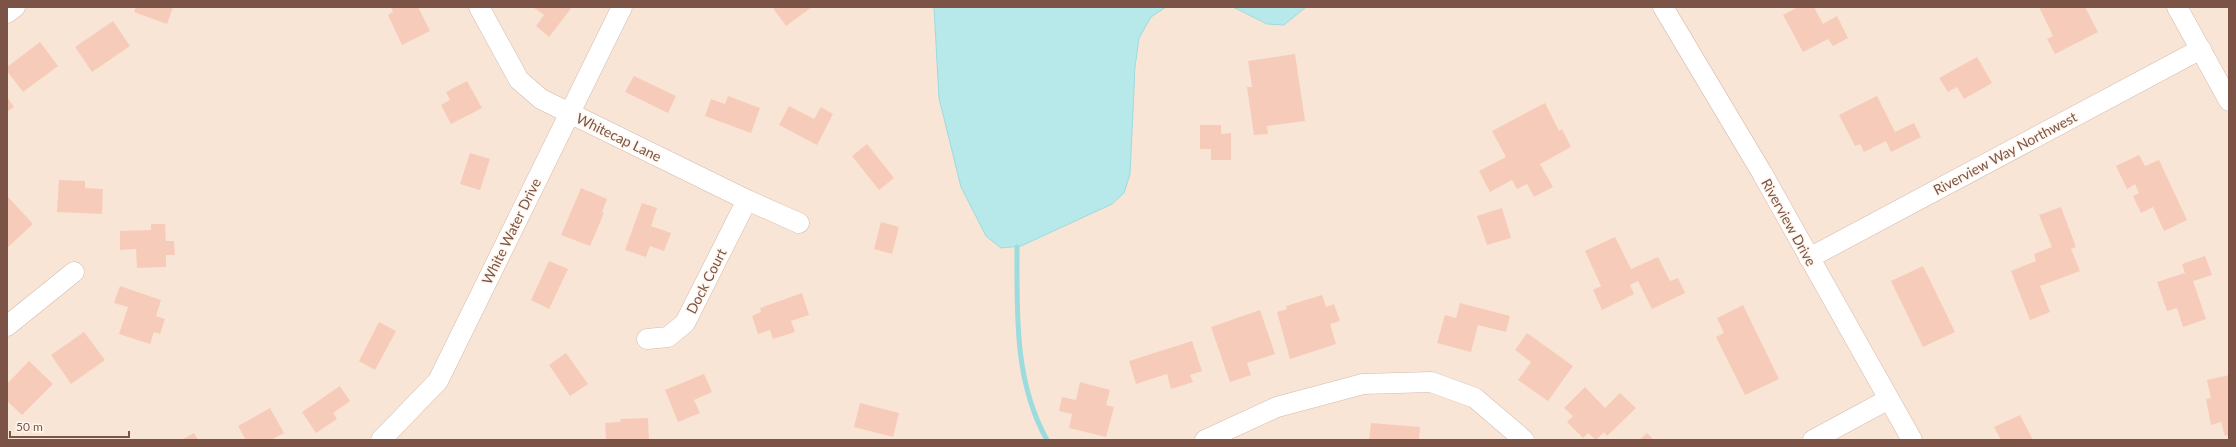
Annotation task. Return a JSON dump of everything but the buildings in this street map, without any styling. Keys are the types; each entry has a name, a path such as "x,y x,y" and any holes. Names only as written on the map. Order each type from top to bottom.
{"street":[{"path":"7,13 15,7"},
{"name":"Whitecap Lane","path":"479,7 519,80 541,99 747,200 799,223"},
{"name":"White Water Drive","path":"381,440 438,380 622,7"},
{"name":"Riverview Drive","path":"1663,7 1762,173 1912,440"},
{"path":"2177,7 2229,101"},
{"name":"Riverview Way Northwest","path":"1809,258 2201,49"},
{"name":"Dock Court","path":"647,339 668,336 685,323 747,200"},
{"path":"7,326 74,272"},
{"path":"1205,440 1277,407 1363,384 1431,382 1476,398 1524,440"},
{"path":"1813,440 1889,399"}],"shaded area":[{"path":"7,7 934,7 939,98 1001,248 1021,246 1112,204 1124,193 1139,38 1151,17 1166,7 1233,7 1267,24 1284,25 1306,7 2229,7 2229,440 7,440"}],"water":[{"path":"934,7 1166,7 1151,17 1139,38 1135,68 1130,174 1124,193 1112,204 1021,246 1001,248 986,236 961,187 939,98"},
{"path":"1233,7 1306,7 1284,25 1267,24"}],"waterway":[{"path":"1017,247 1018,321 1023,371 1028,395 1036,418 1047,440"}]}
